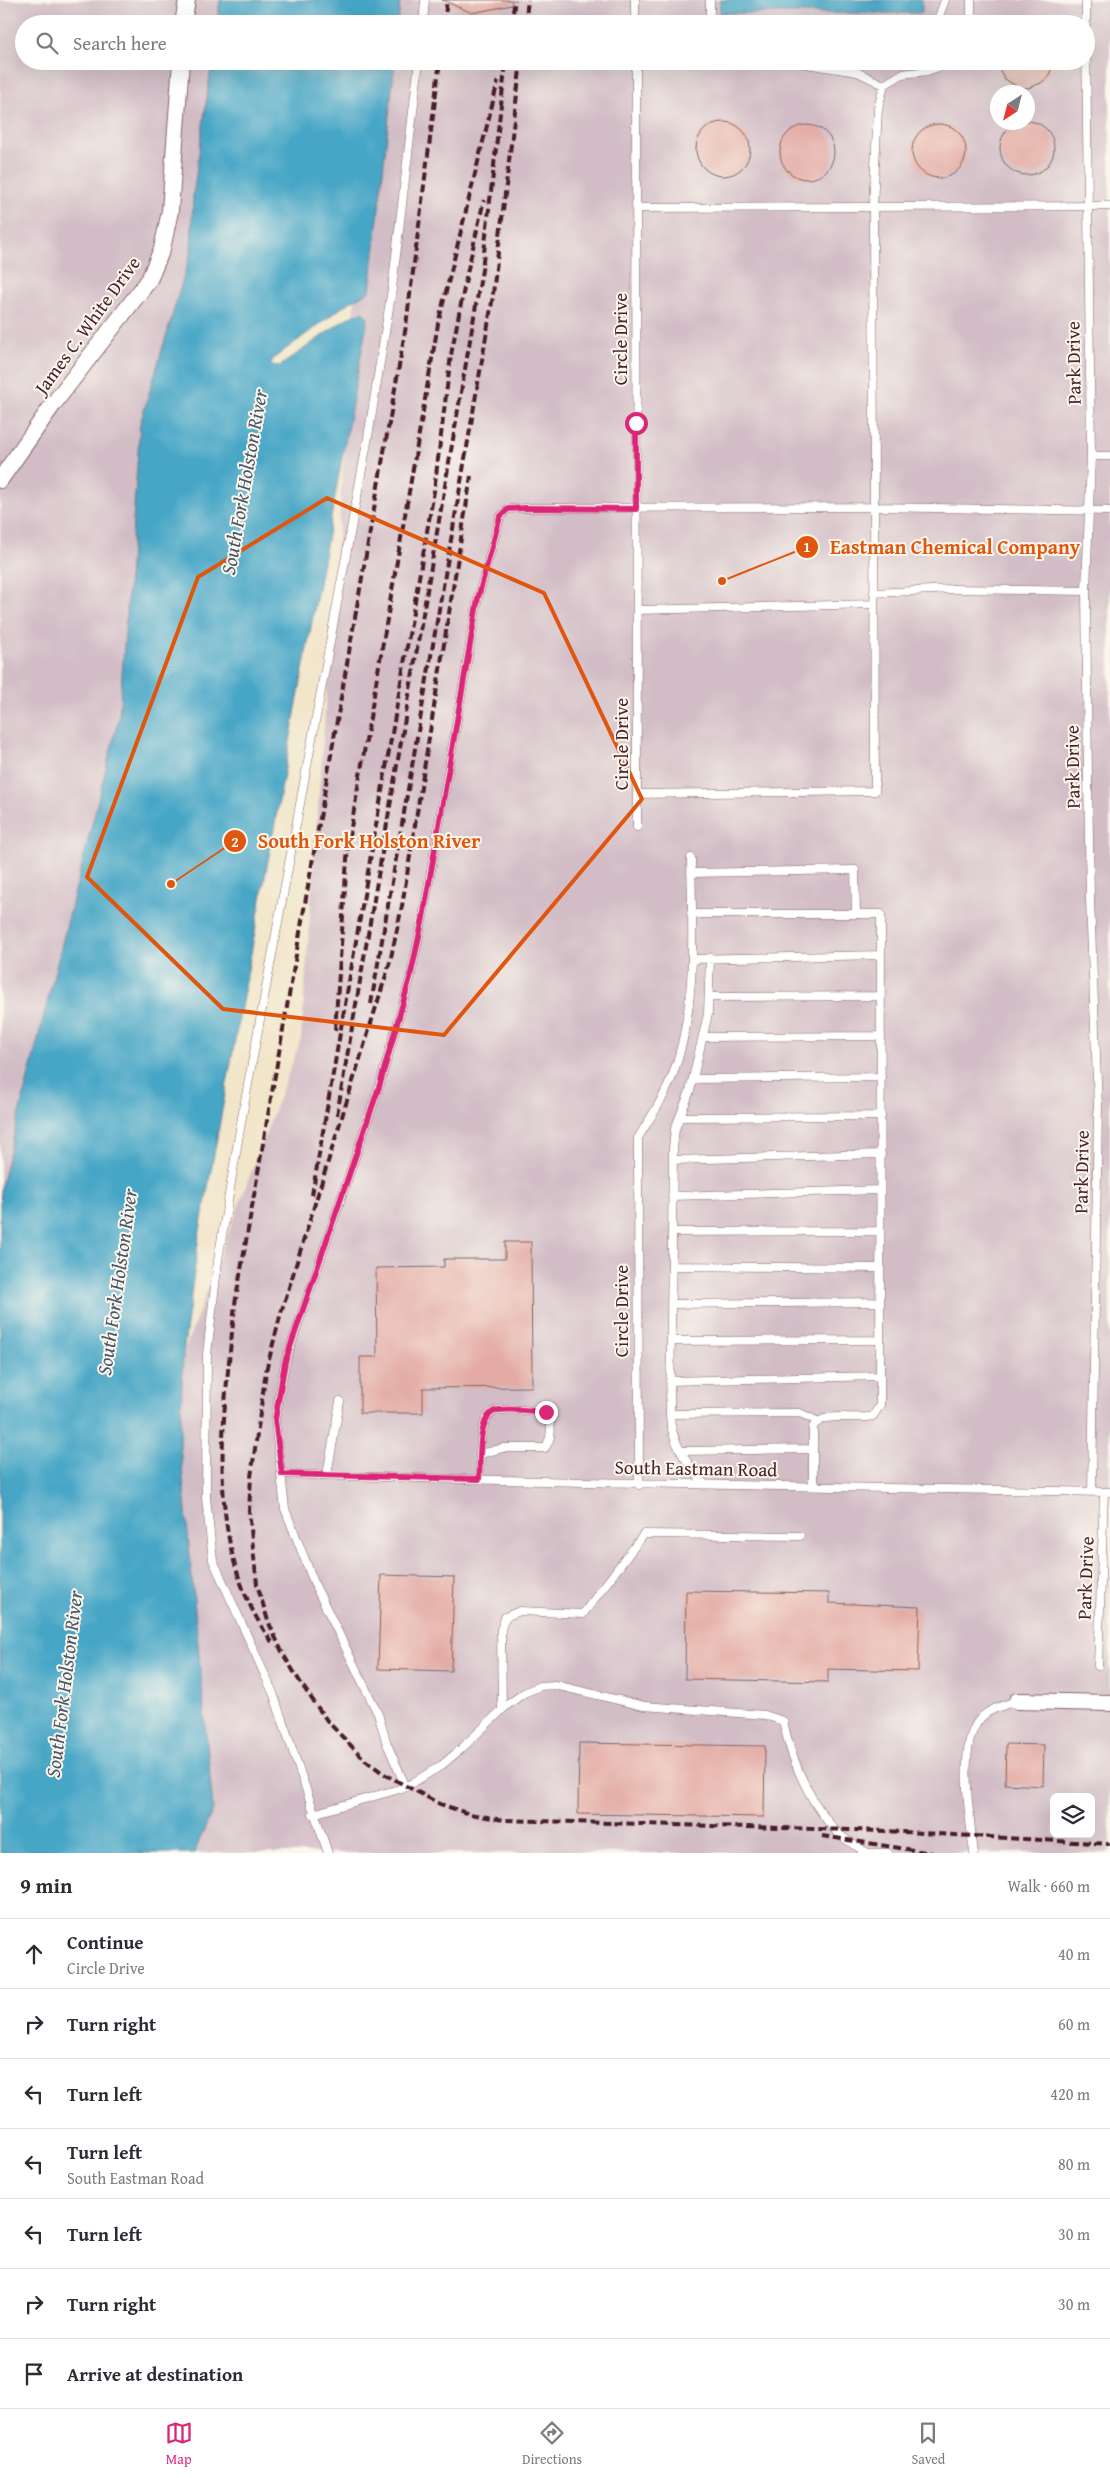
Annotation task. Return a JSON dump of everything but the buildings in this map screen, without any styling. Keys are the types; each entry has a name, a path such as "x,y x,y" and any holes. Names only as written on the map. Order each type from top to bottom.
{"street":[{"path":"185,15 187,0"},
{"name":"James C. White Drive","path":"0,480 54,403 131,305 156,267 167,232 170,211 180,70"},
{"path":"1017,1701 1110,1703"}],"lane":[{"path":"424,15 426,0"},
{"path":"635,0 635,15"},
{"path":"710,0 710,15"},
{"path":"940,15 945,0"},
{"path":"971,0 971,15"},
{"path":"1086,0 1086,15"},
{"path":"328,1853 313,1814 273,1692 213,1560 206,1498 207,1354 218,1260 242,1117 366,446 391,299 418,70"},
{"name":"Circle Drive","path":"636,70 637,828"},
{"path":"843,70 857,72 884,85"},
{"path":"637,794 874,791 873,206 878,108 884,85 902,74 930,70"},
{"name":"Park Drive","path":"1086,70 1090,510 1086,591 1090,900 1098,1107 1092,1492"},
{"path":"637,208 1110,206"},
{"path":"1090,456 1110,456"},
{"path":"406,1787 387,1744 378,1714 315,1585 285,1508 275,1420 285,1362 380,1084 410,978 423,918 478,598 500,517 508,509 526,508 874,507 1110,511"},
{"path":"874,593 952,588 1086,591"},
{"path":"637,610 874,604"},
{"path":"691,858 692,958 881,955"},
{"path":"691,873 854,870 856,913"},
{"path":"692,914 881,914 880,1404 873,1416 866,1418 825,1418 817,1421 813,1427 813,1486"},
{"name":"Circle Drive","path":"639,1484 638,1138 664,1094 673,1074 685,1027 692,958"},
{"path":"705,1485 686,1462 670,1426 670,1380 672,1196 675,1129 693,1079 708,1014 710,958"},
{"path":"709,997 881,996"},
{"path":"703,1037 881,1036"},
{"path":"693,1079 881,1077"},
{"path":"680,1117 881,1116"},
{"path":"673,1160 881,1154"},
{"path":"672,1196 880,1190"},
{"path":"672,1232 880,1231"},
{"path":"672,1266 880,1268"},
{"path":"671,1304 880,1302"},
{"path":"671,1341 880,1340"},
{"path":"670,1380 880,1376"},
{"path":"326,1475 340,1401"},
{"path":"479,1479 482,1454 482,1426 489,1414 497,1410 546,1412 550,1420 550,1441 545,1448 503,1448 482,1454"},
{"path":"670,1414 800,1413 817,1421"},
{"path":"681,1451 813,1449"},
{"name":"South Eastman Road","path":"282,1474 639,1484 1107,1492"},
{"name":"Park Drive","path":"1098,1666 1107,1492"},
{"path":"502,1710 501,1630 505,1617 520,1611 584,1614 644,1534 800,1536"},
{"path":"313,1814 406,1787 442,1764 502,1710 540,1686 555,1685 644,1706 765,1715 783,1721 788,1745 806,1790 835,1830 866,1852"},
{"path":"974,1853 966,1772 968,1743 979,1720 995,1708 1017,1701"},
{"path":"858,1853 888,1853"}],"highlighted area":[{"path":"327,498 544,593 642,799 444,1035 223,1009 87,877 198,577"}],"shaded area":[{"path":"0,0 220,0 218,15 15,15 15,70 211,70 193,196 191,252 140,431 119,717 2,1182 0,1204"},
{"path":"383,0 1110,0 1110,1853 194,1853 213,1809 180,1446 183,1354 301,1039 372,70 1095,70 1095,15 380,15"}],"water":[{"path":"220,0 400,0 399,15 218,15"},
{"path":"720,0 922,0 922,13 720,13"},
{"path":"211,70 394,70 370,291 348,303 274,358 270,365 280,366 347,318 362,312 368,317 199,1236 183,1354 180,1446 213,1809 194,1853 0,1853 0,1204 2,1182 119,717 140,424 191,252 193,196"}],"railway":[{"path":"445,15 447,0"},
{"path":"512,15 515,0"},
{"path":"526,15 528,0"},
{"path":"272,1642 250,1604 235,1564 226,1522 223,1434 235,1304 406,326 439,70"},
{"path":"337,1115 482,270 505,70"},
{"path":"371,1004 492,302 520,70"},
{"path":"335,1030 348,845 438,324 498,81"},
{"path":"312,1195 434,491 451,355 484,200"},
{"path":"471,476 402,906 390,962 281,1313 266,1371 251,1477 249,1511 257,1584 268,1621 283,1654 328,1722 365,1760 384,1774 440,1804 470,1814 503,1820 887,1831 1110,1844"},
{"path":"822,1836 932,1853"}],"place":[{"name":"Eastman Chemical Company","path":"722,581"},
{"name":"South Fork Holston River","path":"171,884"}],"route":[{"path":"546,1412 497,1410 489,1414 482,1426 482,1454 479,1479 282,1474 275,1420 285,1362 380,1084 410,978 423,918 478,598 500,517 508,509 636,509 636,423"}]}
